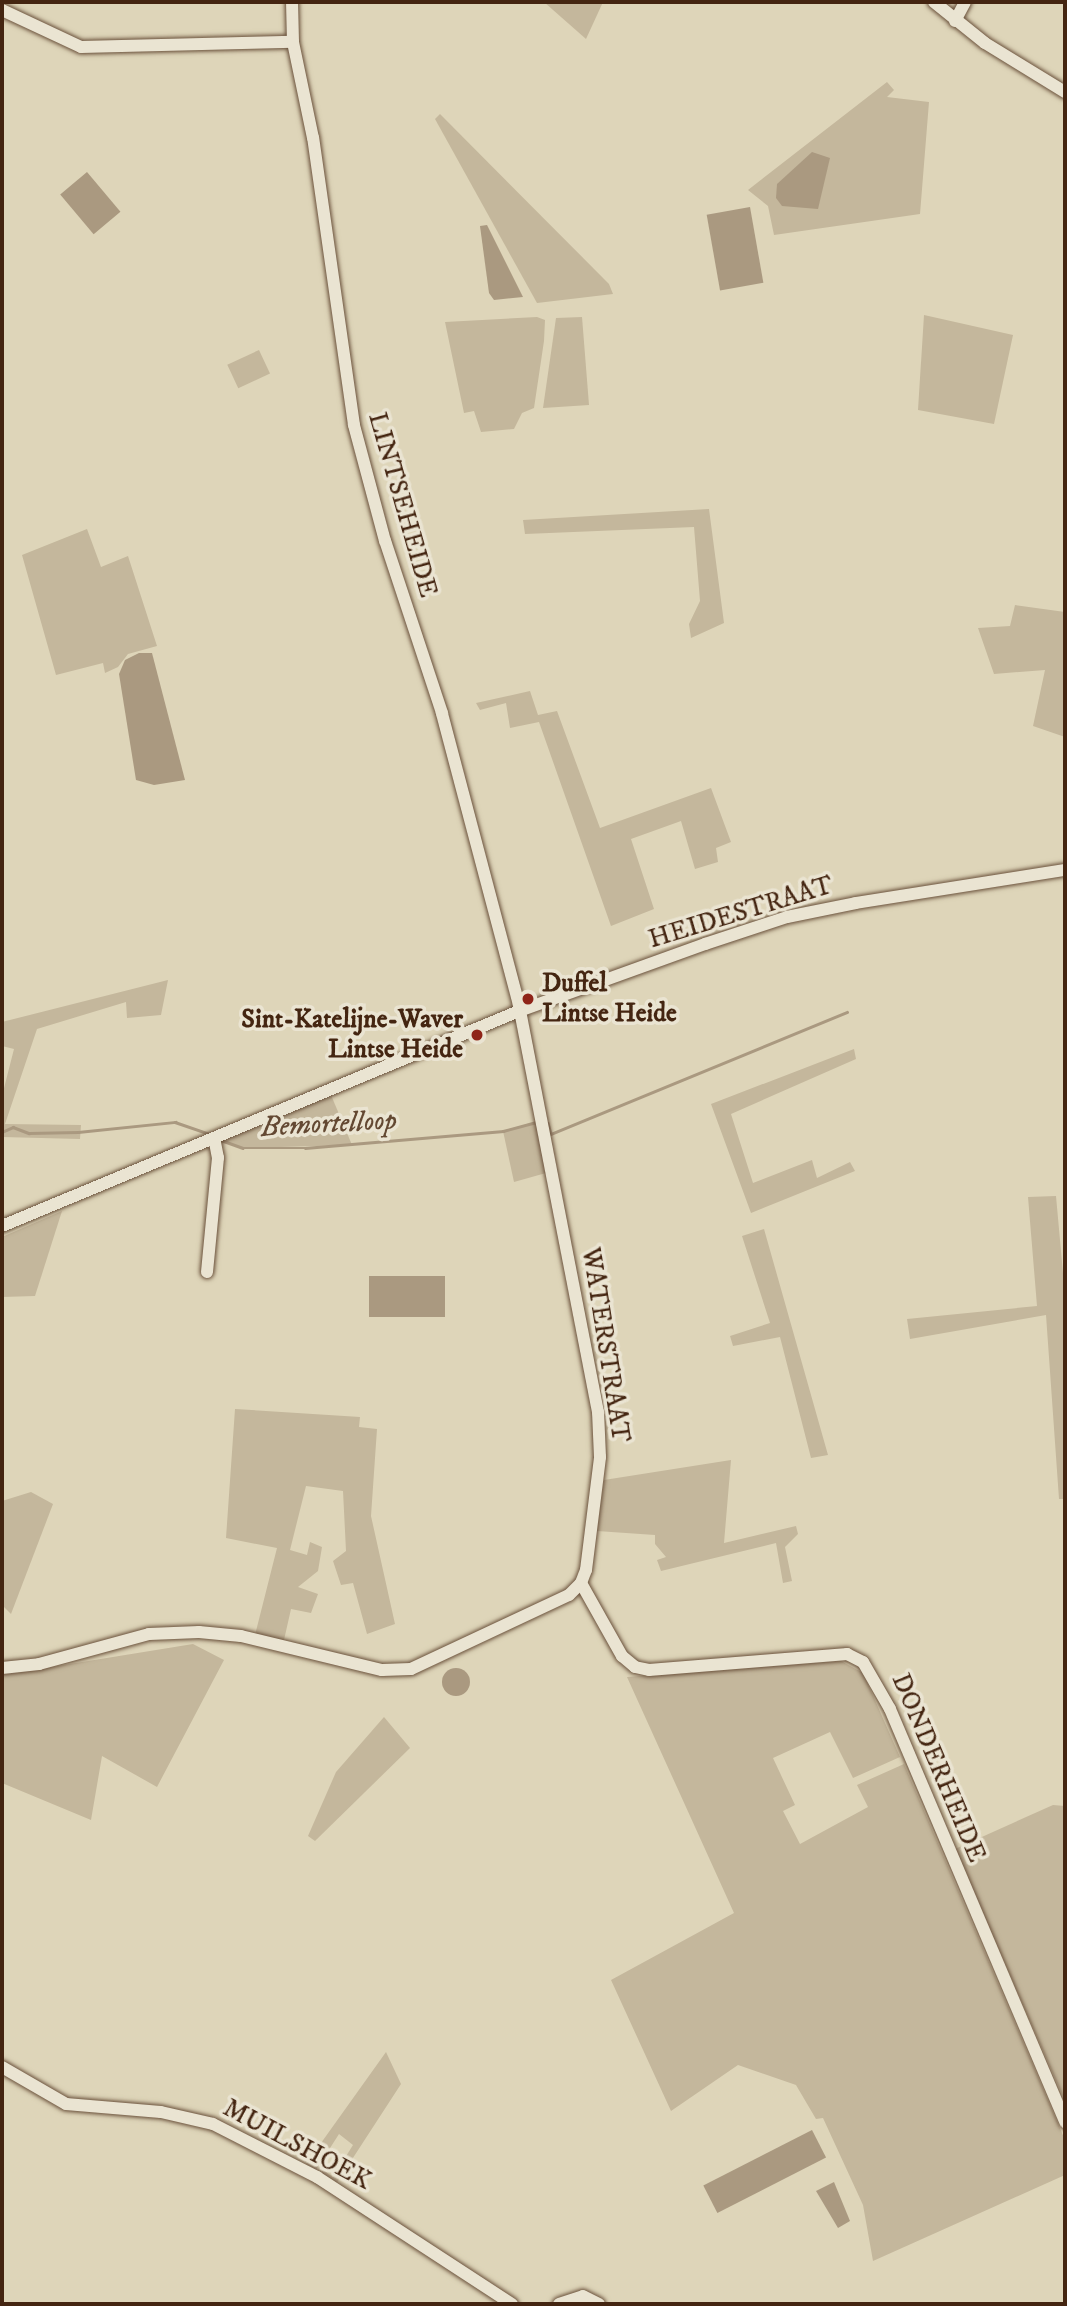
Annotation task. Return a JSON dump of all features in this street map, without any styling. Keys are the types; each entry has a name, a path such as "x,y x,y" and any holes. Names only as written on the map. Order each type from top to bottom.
{"street":[{"name":"LINTSEHEIDE","path":"292,2 293,42 315,151 354,425 385,541 442,713 519,1011"},
{"path":"934,2 955,21 1065,92"},
{"path":"955,21 965,2"},
{"path":"2,10 81,47 293,42"},
{"name":"HEIDESTRAAT","path":"2,1226 519,1011 787,917 1065,870"},
{"name":"WATERSTRAAT","path":"519,1011 601,1427 596,1494 581,1583"},
{"path":"207,1272 218,1158 214,1138"},
{"path":"2,1668 50,1661 149,1634 199,1632 240,1636 382,1670 411,1669 569,1595 581,1583"},
{"name":"DONDERHEIDE","path":"581,1583 622,1656 635,1667 649,1670 847,1654 863,1662 890,1709 1065,2122"},
{"name":"MUILSHOEK","path":"2,2067 66,2104 161,2112 213,2124 317,2177 512,2304"},
{"path":"559,2304 583,2295 599,2304"}],"shaded area":[{"path":"544,2 603,2 586,39"},
{"path":"887,82 894,90 887,97 929,102 920,214 774,235 768,206 748,190"},
{"path":"440,114 609,284 613,294 537,303 435,119"},
{"path":"812,152 830,158 818,209 782,206 776,198 777,184"},
{"path":"87,172 120,212 94,234 60,194"},
{"path":"750,207 763,283 720,290 707,215"},
{"path":"487,225 523,297 494,300 489,293 480,226"},
{"path":"924,315 1013,335 994,424 918,410"},
{"path":"537,317 545,320 534,408 522,413 514,429 481,432 474,411 464,413 445,322"},
{"path":"582,317 589,405 543,408 556,318"},
{"path":"259,350 270,374 238,388 227,365"},
{"path":"709,509 724,623 691,638 689,624 700,601 694,527 525,534 523,520"},
{"path":"87,529 101,567 128,556 157,646 128,654 118,667 105,673 103,663 56,675 22,555"},
{"path":"1015,605 1065,612 1065,737 1033,726 1045,670 994,674 978,628 1010,626"},
{"path":"139,653 152,653 185,780 154,785 136,780 119,674 125,660"},
{"path":"530,691 538,715 557,711 600,828 711,788 731,842 716,848 718,862 695,869 681,821 631,839 654,909 611,926 539,722 510,728 506,703 480,710 476,703"},
{"path":"168,980 161,1015 127,1018 126,1002 37,1029 5,1124 81,1125 80,1139 2,1137 2,1096 14,1049 2,1046 2,1022"},
{"path":"854,1049 856,1059 731,1114 753,1183 812,1160 817,1178 850,1162 855,1171 751,1213 711,1104"},
{"path":"331,1095 352,1145 243,1148 221,1140"},
{"path":"539,1121 546,1173 514,1182 503,1131"},
{"path":"1056,1196 1065,1295 1065,1499 1059,1499 1046,1315 910,1339 907,1319 1037,1306 1028,1197"},
{"path":"62,1211 35,1296 2,1297 2,1237"},
{"path":"764,1229 828,1455 811,1458 780,1337 733,1346 730,1336 770,1323 742,1236"},
{"path":"369,1276 445,1276 445,1317 369,1317"},
{"path":"235,1409 360,1417 359,1427 377,1429 371,1516 395,1624 367,1634 353,1583 341,1585 333,1561 346,1551 343,1491 306,1486 290,1550 307,1555 310,1542 322,1547 318,1571 298,1587 318,1594 311,1613 291,1609 284,1640 255,1635 277,1548 226,1538"},
{"path":"731,1460 724,1543 796,1526 798,1534 785,1547 792,1581 783,1583 776,1543 661,1571 657,1560 666,1557 655,1544 655,1535 597,1531 604,1480"},
{"path":"31,1492 53,1504 11,1614 2,1605 2,1501"},
{"path":"193,1644 224,1660 157,1787 102,1756 91,1820 2,1783 2,1675"},
{"path":"841,1661 863,1673 900,1757 853,1778 830,1732 773,1758 795,1805 783,1811 800,1844 868,1807 857,1785 904,1764 1065,2140 1065,2175 873,2261 863,2205 823,2118 816,2119 796,2085 738,2065 671,2111 611,1980 734,1913 627,1677"},
{"path":"456,1668 466,1672 470,1682 466,1692 456,1696 446,1692 442,1682 446,1672"},
{"path":"384,1717 410,1748 315,1841 308,1836 336,1772"},
{"path":"1053,1805 1065,1806 1065,2101 955,1849"},
{"path":"386,2052 401,2084 336,2184 320,2174 323,2170 333,2177 353,2145 339,2134 316,2170 306,2164"},
{"path":"812,2130 826,2158 717,2213 703,2185"},
{"path":"834,2182 850,2221 838,2228 816,2191"}],"waterway":[{"name":"Bemortelloop","path":"548,1123 551,1134 847,1012"},
{"name":"Bemortelloop","path":"2,1132 13,1127 29,1133 78,1132 175,1122 212,1135"},
{"name":"Bemortelloop","path":"221,1140 243,1148 305,1148 503,1131 536,1122"}],"place":[{"name":"Duffel Lintse Heide","path":"528,999"},
{"name":"Sint-Katelijne-Waver Lintse Heide","path":"477,1035"}]}
